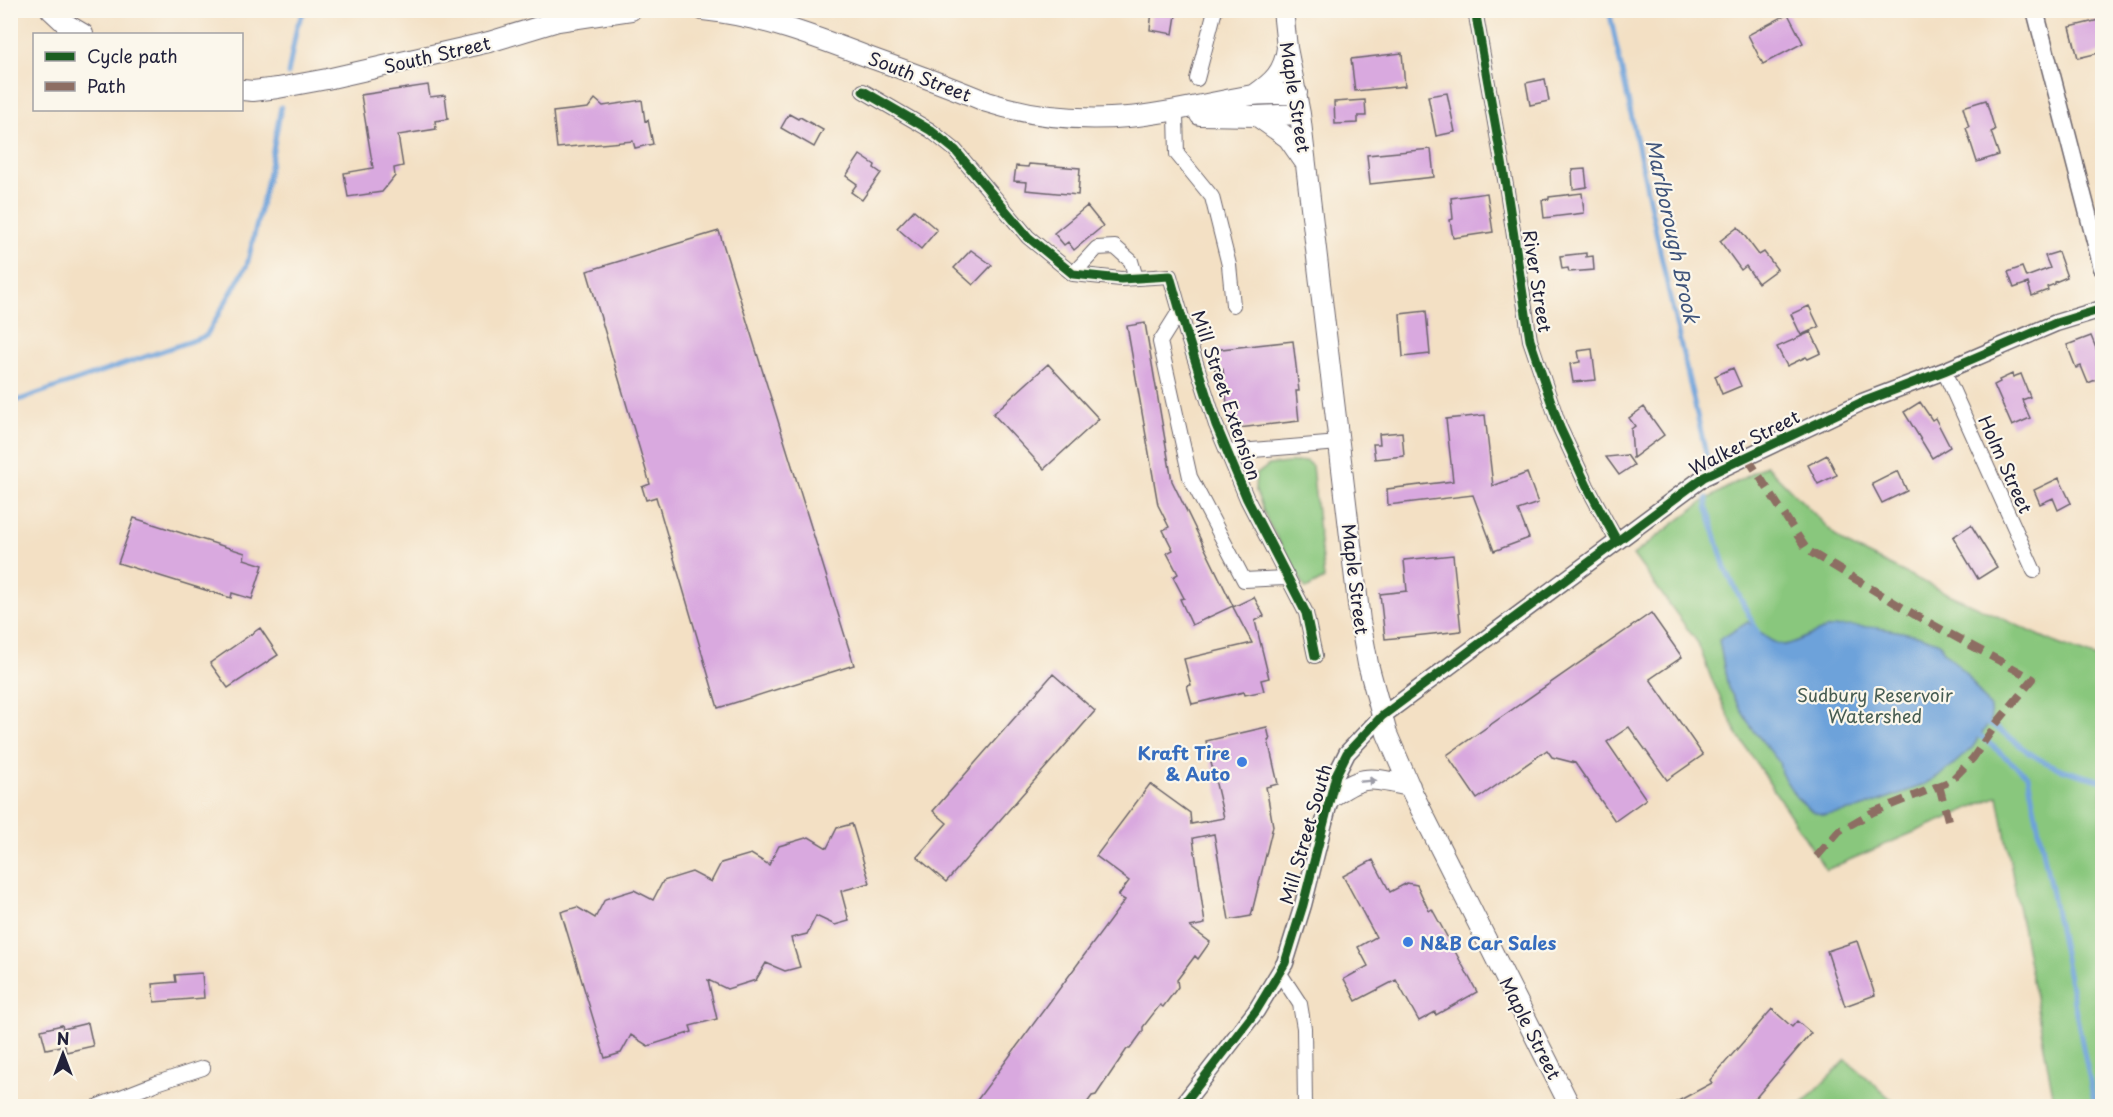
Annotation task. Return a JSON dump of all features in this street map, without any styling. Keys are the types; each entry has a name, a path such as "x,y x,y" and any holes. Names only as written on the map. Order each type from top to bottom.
{"main road":[{"path":"51,10 66,24 81,33"},
{"name":"South Street","path":"243,90 278,88 327,79 489,42 558,21 631,10"},
{"name":"South Street","path":"703,10 751,18 809,35 1008,109 1045,116 1071,118 1300,114"},
{"name":"Maple Street","path":"1283,10 1287,48 1297,93 1307,165 1360,621 1368,664 1387,734 1410,786 1570,1107"},
{"path":"1254,95 1281,70 1285,63 1287,48"},
{"name":"South Street","path":"1140,116 1254,95 1297,93"},
{"path":"1257,116 1288,138 1307,165"},
{"path":"1330,798 1352,783 1371,778 1410,786"}],"street":[{"path":"1197,79 1215,10"},
{"name":"River Street","path":"1475,10 1507,190 1530,340 1560,428 1587,486 1617,541"},
{"path":"2035,10 2103,268"},
{"path":"863,91 930,130 955,150 1028,237 1073,274 1104,278 1137,278 1131,261 1115,247 1097,248 1073,274"},
{"path":"1176,116 1177,154 1212,197 1229,265 1233,305"},
{"name":"Mill Street Extension","path":"1137,278 1170,276 1216,425 1247,499 1306,613 1315,656"},
{"name":"Walker Street","path":"1382,716 1704,477 1860,403 1944,371 2056,323 2103,309"},
{"path":"1180,310 1160,342 1190,477 1244,580 1286,578"},
{"name":"Holm Street","path":"1944,371 2034,571"},
{"path":"1228,452 1339,443"},
{"name":"Mill Street South","path":"1182,1107 1256,1011 1285,963 1303,905 1336,775 1347,753 1382,716"},
{"path":"1279,972 1300,1004 1304,1028 1305,1107"},
{"path":"98,1107 157,1083 203,1068"}],"green space":[{"path":"1306,461 1312,466 1324,579 1306,589 1268,522 1255,489 1256,475 1269,465"},
{"name":"Sudbury Reservoir Watershed","path":"1766,465 1842,542 2058,644 2102,660 2102,1106 2055,1106 1998,796 1826,870 1736,732 1698,643 1633,555 1704,501"},
{"path":"1846,1060 1899,1106 1800,1106"}],"water":[{"path":"1748,622 1768,639 1783,645 1826,629 1851,626 1917,635 1941,644 1943,650 1966,673 1990,708 1991,720 1972,748 1945,772 1921,786 1855,810 1825,815 1813,812 1796,797 1781,773 1779,762 1751,727 1728,688 1719,640"}],"building":[{"path":"1152,10 1166,10 1165,13 1176,15 1173,34 1150,30"},
{"path":"1788,14 1803,43 1763,64 1748,35"},
{"path":"2103,19 2103,52 2078,58 2070,27"},
{"path":"1402,53 1405,86 1355,91 1351,59"},
{"path":"1545,79 1549,101 1530,105 1526,83"},
{"path":"428,85 430,97 445,95 448,119 435,121 436,129 398,135 403,166 394,168 395,176 382,192 348,197 344,173 373,168 361,95"},
{"path":"1447,93 1455,132 1436,136 1428,96"},
{"path":"595,99 603,106 642,100 645,121 648,120 653,144 635,148 633,141 557,148 553,112 588,108"},
{"path":"1365,100 1366,116 1358,116 1358,123 1335,124 1334,102"},
{"path":"1986,100 1995,130 1991,132 1999,155 1977,162 1966,128 1969,127 1963,107"},
{"path":"789,114 798,119 800,117 823,130 814,147 781,128"},
{"path":"1431,149 1434,177 1370,184 1367,155"},
{"path":"860,155 875,165 874,168 881,173 862,200 851,192 857,184 846,176"},
{"path":"1029,164 1080,168 1078,195 1026,190 1027,182 1014,181 1016,166 1028,167"},
{"path":"1585,169 1587,187 1573,189 1572,170"},
{"path":"1487,193 1493,232 1453,238 1450,220 1453,219 1451,198"},
{"path":"1582,193 1584,213 1544,218 1542,200"},
{"path":"1087,206 1103,226 1074,250 1068,242 1064,245 1054,233"},
{"path":"914,210 937,230 921,249 897,228"},
{"path":"1738,227 1759,255 1764,252 1777,269 1758,283 1746,266 1741,270 1720,241"},
{"path":"719,231 854,665 718,708 656,497 646,500 642,487 650,484 587,271"},
{"path":"971,250 992,265 973,285 954,268"},
{"path":"2058,252 2067,277 2047,287 2048,290 2032,296 2028,283 2014,288 2008,272 2022,267 2026,277 2050,268 2045,256"},
{"path":"1586,253 1586,257 1593,256 1594,270 1569,272 1568,268 1562,269 1560,256"},
{"path":"1809,306 1819,327 1801,335 1791,314"},
{"path":"1426,311 1430,354 1403,357 1400,314"},
{"path":"1145,323 1172,481 1233,606 1192,625 1180,599 1184,598 1173,577 1178,574 1167,553 1173,550 1163,530 1169,527 1158,505 1127,326"},
{"path":"1811,332 1821,353 1787,366 1777,347"},
{"path":"2091,336 2103,365 2103,377 2088,383 2081,366 2076,368 2067,345"},
{"path":"1293,341 1299,391 1296,391 1299,421 1230,429 1223,369 1215,370 1213,350"},
{"path":"1592,349 1596,380 1573,382 1570,364 1580,362 1578,351"},
{"path":"1048,364 1099,419 1044,469 993,414"},
{"path":"1733,368 1741,386 1722,394 1715,376"},
{"path":"2012,374 2013,377 2021,374 2030,397 2022,400 2030,418 2012,426 1994,385"},
{"path":"1920,402 1932,420 1935,418 1950,447 1932,458 1904,412"},
{"path":"1644,407 1664,435 1633,458 1631,429 1635,426 1629,418"},
{"path":"1485,415 1493,486 1527,473 1538,503 1518,510 1529,538 1494,551 1473,495 1388,505 1387,489 1453,481 1446,419"},
{"path":"1402,432 1404,456 1375,459 1373,444 1380,444 1379,434"},
{"path":"1627,455 1634,465 1619,475 1606,457"},
{"path":"1827,455 1837,475 1818,484 1808,465"},
{"path":"1898,471 1907,491 1882,503 1872,484"},
{"path":"2059,478 2071,503 2058,510 2053,498 2040,504 2034,490"},
{"path":"134,518 245,553 244,559 263,565 252,599 232,593 231,598 118,563"},
{"path":"1971,525 1997,567 1978,579 1953,537"},
{"path":"1453,555 1461,631 1385,639 1380,594 1407,591 1404,560"},
{"path":"1254,597 1264,616 1255,621 1269,678 1261,680 1264,691 1245,695 1244,692 1192,704 1187,686 1191,685 1184,659 1252,643 1233,607"},
{"path":"1651,613 1682,657 1650,679 1703,755 1667,780 1629,727 1607,742 1646,799 1615,821 1575,763 1552,757 1547,750 1477,799 1447,755"},
{"path":"260,628 278,655 228,688 210,663"},
{"path":"1053,674 1095,711 946,882 917,857 947,823 933,811"},
{"path":"1267,727 1278,784 1266,787 1273,826 1251,916 1229,920 1214,834 1193,838 1205,924 1190,927 1210,942 1198,959 1195,956 1177,980 1178,987 1163,1007 1160,1005 1143,1027 1143,1031 1130,1049 1127,1049 1096,1095 1092,1096 1084,1107 972,1107 1125,900 1118,896 1129,881 1096,856 1150,784 1190,813 1191,824 1224,818 1206,741"},
{"path":"852,824 870,883 841,891 849,921 835,925 816,916 807,934 791,938 800,967 785,971 766,963 756,980 727,989 708,980 717,1019 690,1026 692,1032 648,1046 631,1035 621,1053 605,1058 561,912 577,907 595,918 605,899 634,890 653,900 663,881 692,872 711,882 721,863 751,854 769,865 779,846 809,837 827,848 837,828"},
{"name":"N&B Car Sales","path":"1373,860 1390,892 1407,883 1417,885 1429,911 1432,909 1477,992 1436,1015 1435,1012 1419,1021 1396,980 1356,1001 1344,979 1368,966 1358,947 1376,937 1343,876"},
{"path":"1857,941 1875,995 1845,1006 1827,951"},
{"path":"202,973 204,998 154,1002 152,984 176,982 175,975"},
{"path":"1772,1009 1792,1027 1797,1021 1811,1033 1748,1107 1667,1107 1712,1083 1710,1080"},
{"path":"88,1023 93,1046 66,1052 65,1045 46,1049 41,1030 62,1025 63,1029"}],"waterway":[{"name":"Marlborough Brook","path":"288,74 297,26 305,10"},
{"name":"Marlborough Brook","path":"1609,10 1670,298 1707,458"},
{"name":"Marlborough Brook","path":"10,403 206,336 247,265 268,177 281,107"},
{"name":"Marlborough Brook","path":"1707,498 1707,507 1725,568 1758,633"},
{"path":"1982,722 1996,728 2049,764 2102,781"},
{"name":"Marlborough Brook","path":"1976,732 2028,776 2095,1106"}],"marked path":[{"path":"1747,457 1807,550 1915,615 2033,679 1996,724 1973,758 1951,781 1873,812 1839,831 1812,862"},
{"path":"1939,785 1948,820"}],"cycle path":[{"path":"1475,10 1507,191 1530,340 1560,428 1587,486 1617,541"},
{"path":"863,91 930,130 955,150 1028,237 1073,274 1121,279 1170,276 1216,425 1247,499 1306,613 1315,656"},
{"path":"1182,1106 1256,1011 1285,963 1303,905 1336,775 1347,753 1382,716 1704,477 1860,403 1944,371 2056,323 2102,309"}],"place":[{"name":"Kraft Tire & Auto","path":"1242,762"},
{"name":"N&B Car Sales","path":"1408,942"}]}
